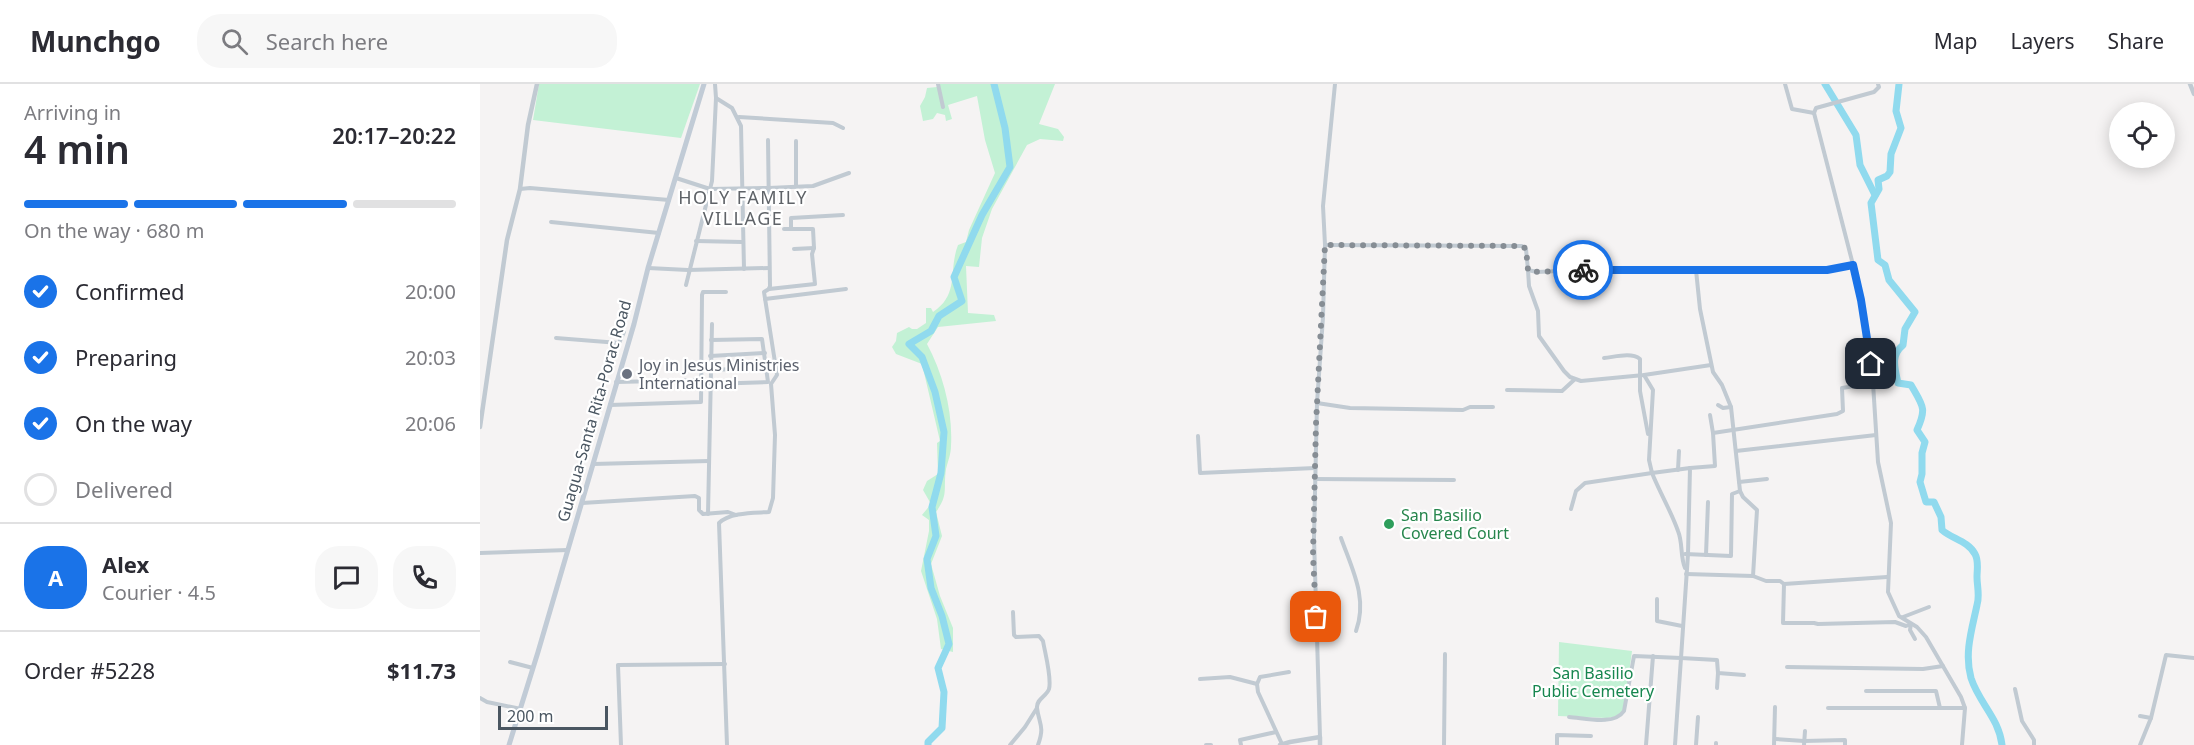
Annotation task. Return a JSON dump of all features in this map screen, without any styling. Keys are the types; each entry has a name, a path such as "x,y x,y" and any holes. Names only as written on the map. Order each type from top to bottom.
{"main road":[{"name":"Guagua-Santa Rita-Porac Road","path":"509,745 704,84"}],"street":[{"path":"480,427 507,240 520,189 528,124 537,84"},
{"path":"686,285 710,189 715,84"},
{"path":"938,84 943,107"},
{"path":"1320,745 1314,538 1315,468 1323,317 1325,245 1323,206 1335,84"},
{"path":"1785,84 1792,109 1814,113"},
{"path":"1878,84 1879,87 1874,92 1816,108 1814,113 1861,300 1873,382 1878,462 1891,523 1888,595 1895,610 1902,618 1923,633 1959,693 1965,708 1962,745"},
{"path":"2190,84 2194,94"},
{"path":"716,98 730,106 738,117 741,131 744,269"},
{"path":"738,117 833,123 843,128"},
{"path":"768,140 769,289"},
{"path":"796,141 796,187"},
{"path":"676,178 710,189 742,189 820,185 849,173"},
{"path":"520,189 669,200"},
{"path":"791,229 791,218 843,215"},
{"path":"551,222 660,234"},
{"path":"727,745 719,523 737,515 769,512 772,498 775,435 771,384 777,375 765,290 815,284 812,254 813,229 784,229"},
{"path":"696,241 742,242"},
{"path":"1325,245 1522,246 1526,249 1529,286 1538,311 1539,336 1564,371 1575,380 1642,375 1711,365"},
{"path":"794,249 814,248"},
{"path":"1528,270 1537,272 1605,269 1827,270 1853,265"},
{"path":"648,268 688,270 769,268"},
{"path":"1696,270 1700,309 1711,365 1731,407 1740,491 1757,510 1753,576"},
{"path":"765,299 846,290"},
{"path":"610,405 701,402 702,294 703,292 726,292"},
{"path":"708,514 712,324"},
{"path":"556,338 619,343 624,332"},
{"path":"709,384 767,383 765,353 760,339 711,340"},
{"path":"710,356 765,353"},
{"path":"1604,358 1635,355 1640,361 1642,375 1640,392 1650,441"},
{"path":"710,370 766,368"},
{"path":"1642,375 1653,390 1649,460 1652,473 1678,530 1685,554"},
{"path":"616,382 701,380"},
{"path":"1507,390 1562,391 1575,380"},
{"path":"1713,433 1841,413 1843,411 1842,388 1873,382"},
{"path":"1317,403 1350,408 1463,410 1470,407 1493,407"},
{"path":"1718,405 1723,408 1731,407"},
{"path":"1571,509 1576,491 1585,483 1715,466 1710,415"},
{"path":"1198,435 1200,473 1315,468"},
{"path":"1736,451 1876,435"},
{"path":"1678,470 1679,451"},
{"path":"593,464 709,461"},
{"path":"1675,745 1690,468"},
{"path":"1315,479 1454,480"},
{"path":"1739,482 1767,479"},
{"path":"1685,554 1731,555 1732,494 1740,491"},
{"path":"581,503 695,496 699,498 699,510 703,514 728,512 737,515"},
{"path":"1706,555 1708,502"},
{"path":"721,512 724,519"},
{"path":"1341,538 1356,576 1360,604 1360,620 1356,631"},
{"path":"480,553 568,550"},
{"path":"1686,572 1753,576 1766,581 1780,581 1784,584 1887,578"},
{"path":"1784,584 1783,623 1895,622 1906,626 1911,624"},
{"path":"1657,599 1657,621 1682,626"},
{"path":"1902,618 1929,607"},
{"path":"1010,745 1026,728 1038,702 1049,689 1043,641 1039,636 1016,637 1013,612"},
{"path":"1911,624 1910,630 1915,639"},
{"path":"1444,745 1445,654"},
{"path":"1569,717 1605,719 1620,717 1624,711 1633,657 1636,655 1717,660 1717,688"},
{"path":"2140,745 2151,718 2166,655 2194,658"},
{"path":"1646,745 1653,656"},
{"path":"1929,668 1937,657"},
{"path":"510,662 533,668"},
{"path":"621,745 618,665 724,664"},
{"path":"1787,667 1929,668 1943,666"},
{"path":"1289,672 1260,677 1257,684 1258,692 1281,745 1320,737"},
{"path":"1718,673 1744,675"},
{"path":"1200,680 1230,677 1257,684"},
{"path":"2014,689 2022,721 2034,740 2034,745"},
{"path":"1866,691 1936,691 1940,708"},
{"path":"480,698 487,702 520,709"},
{"path":"1774,745 1775,707"},
{"path":"1037,708 1042,725 1038,745"},
{"path":"1828,708 1965,708"},
{"path":"2140,716 2151,718"},
{"path":"1696,745 1698,717"},
{"path":"1804,743 1805,731"},
{"path":"1241,745 1240,740 1276,732"},
{"path":"1557,745 1557,735 1591,736"},
{"path":"1775,739 1804,743 1845,740 1845,745"},
{"path":"1206,745 1211,745"}],"green space":[{"path":"539,84 700,84 681,138 533,120"},
{"path":"937,84 1055,84 1039,124 1058,129 1064,137 1063,141 1040,139 1027,145 992,209 982,238 979,267 966,266 968,313 994,315 996,321 938,327 927,344 938,368 949,406 951,449 946,469 944,496 936,512 942,536 931,564 940,596 953,628 953,652 941,649 937,619 921,571 929,531 929,520 922,515 931,504 923,490 927,481 938,474 937,443 940,441 922,364 896,354 892,347 897,333 909,327 917,329 926,323 926,308 931,308 933,312 947,298 958,245 966,242 969,230 995,173 985,140 977,96 948,105 952,119 946,121 945,115 937,113 933,119 923,121 920,106 927,88 937,87"},
{"name":"San Basilio Public Cemetery","path":"1559,642 1632,651 1624,711 1619,716 1607,718 1558,716"}],"waterway":[{"path":"928,745 928,742 942,728 944,692 938,668 949,644 942,616 931,588 927,559 936,536 932,507 941,473 944,432 935,392 922,357 909,344 931,331 939,316 962,301 954,277 982,215 1010,167 1005,128 994,84"},
{"path":"1825,84 1856,135 1860,165 1875,195"},
{"path":"1899,84 1896,111 1901,128 1891,154 1890,172 1878,180 1879,189 1871,203 1878,260 1885,265 1889,280 1915,312 1905,329 1903,345 1896,353 1894,362 1898,383 1911,385 1922,407 1922,417 1917,430 1925,442 1920,482 1926,502 1934,502 1941,517 1942,530 1968,546 1976,557 1978,598 1970,641 1969,669 1975,687 1997,727 2002,745"}],"way so far":[{"path":"1316,617 1313,555 1316,424 1325,245 1522,246 1526,249 1528,270 1532,272 1583,270"}],"place":[{"name":"Joy in Jesus Ministries International","path":"627,374"},
{"name":"San Basilio Covered Court","path":"1389,524"}],"district":[{"name":"HOLY FAMILY VILLAGE","path":"743,208"}],"route":[{"path":"1583,270 1827,270 1853,265 1860,292 1871,364"}]}
